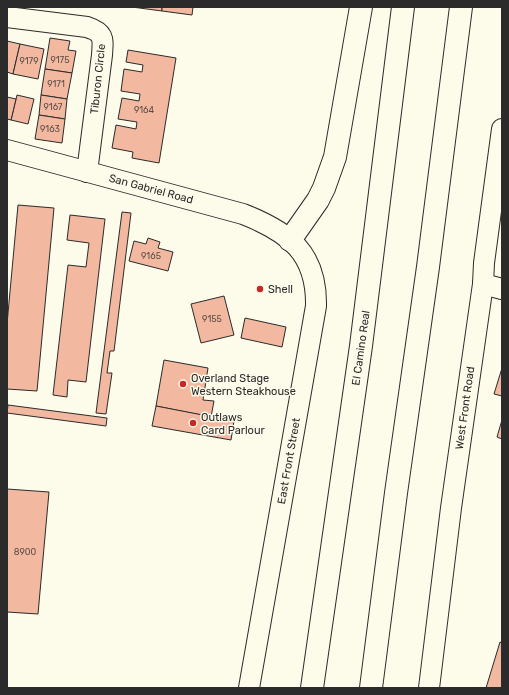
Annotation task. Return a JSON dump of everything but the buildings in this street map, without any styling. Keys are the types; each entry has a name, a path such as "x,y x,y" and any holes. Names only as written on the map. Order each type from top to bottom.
{"highway":[{"path":"290,240 318,200 324,188 334,157 361,7"},
{"name":"El Camino Real","path":"312,688 361,346 403,7"},
{"path":"371,688 396,493 428,267 461,7"}],"street":[{"name":"Tiburon Circle","path":"7,17 87,27 97,30 103,39 86,172"},
{"name":"West Front Road","path":"429,688 452,500 493,287 484,263 502,129"},
{"name":"San Gabriel Road","path":"7,150 243,214 274,227 290,240"},
{"name":"East Front Street","path":"249,688 316,306 316,291 312,272 307,259 290,240"}],"place":[{"name":"Shell","path":"260,289"},
{"name":"Overland Stage Western Steakhouse","path":"183,384"},
{"name":"Outlaws Card Parlour","path":"193,423"}]}
